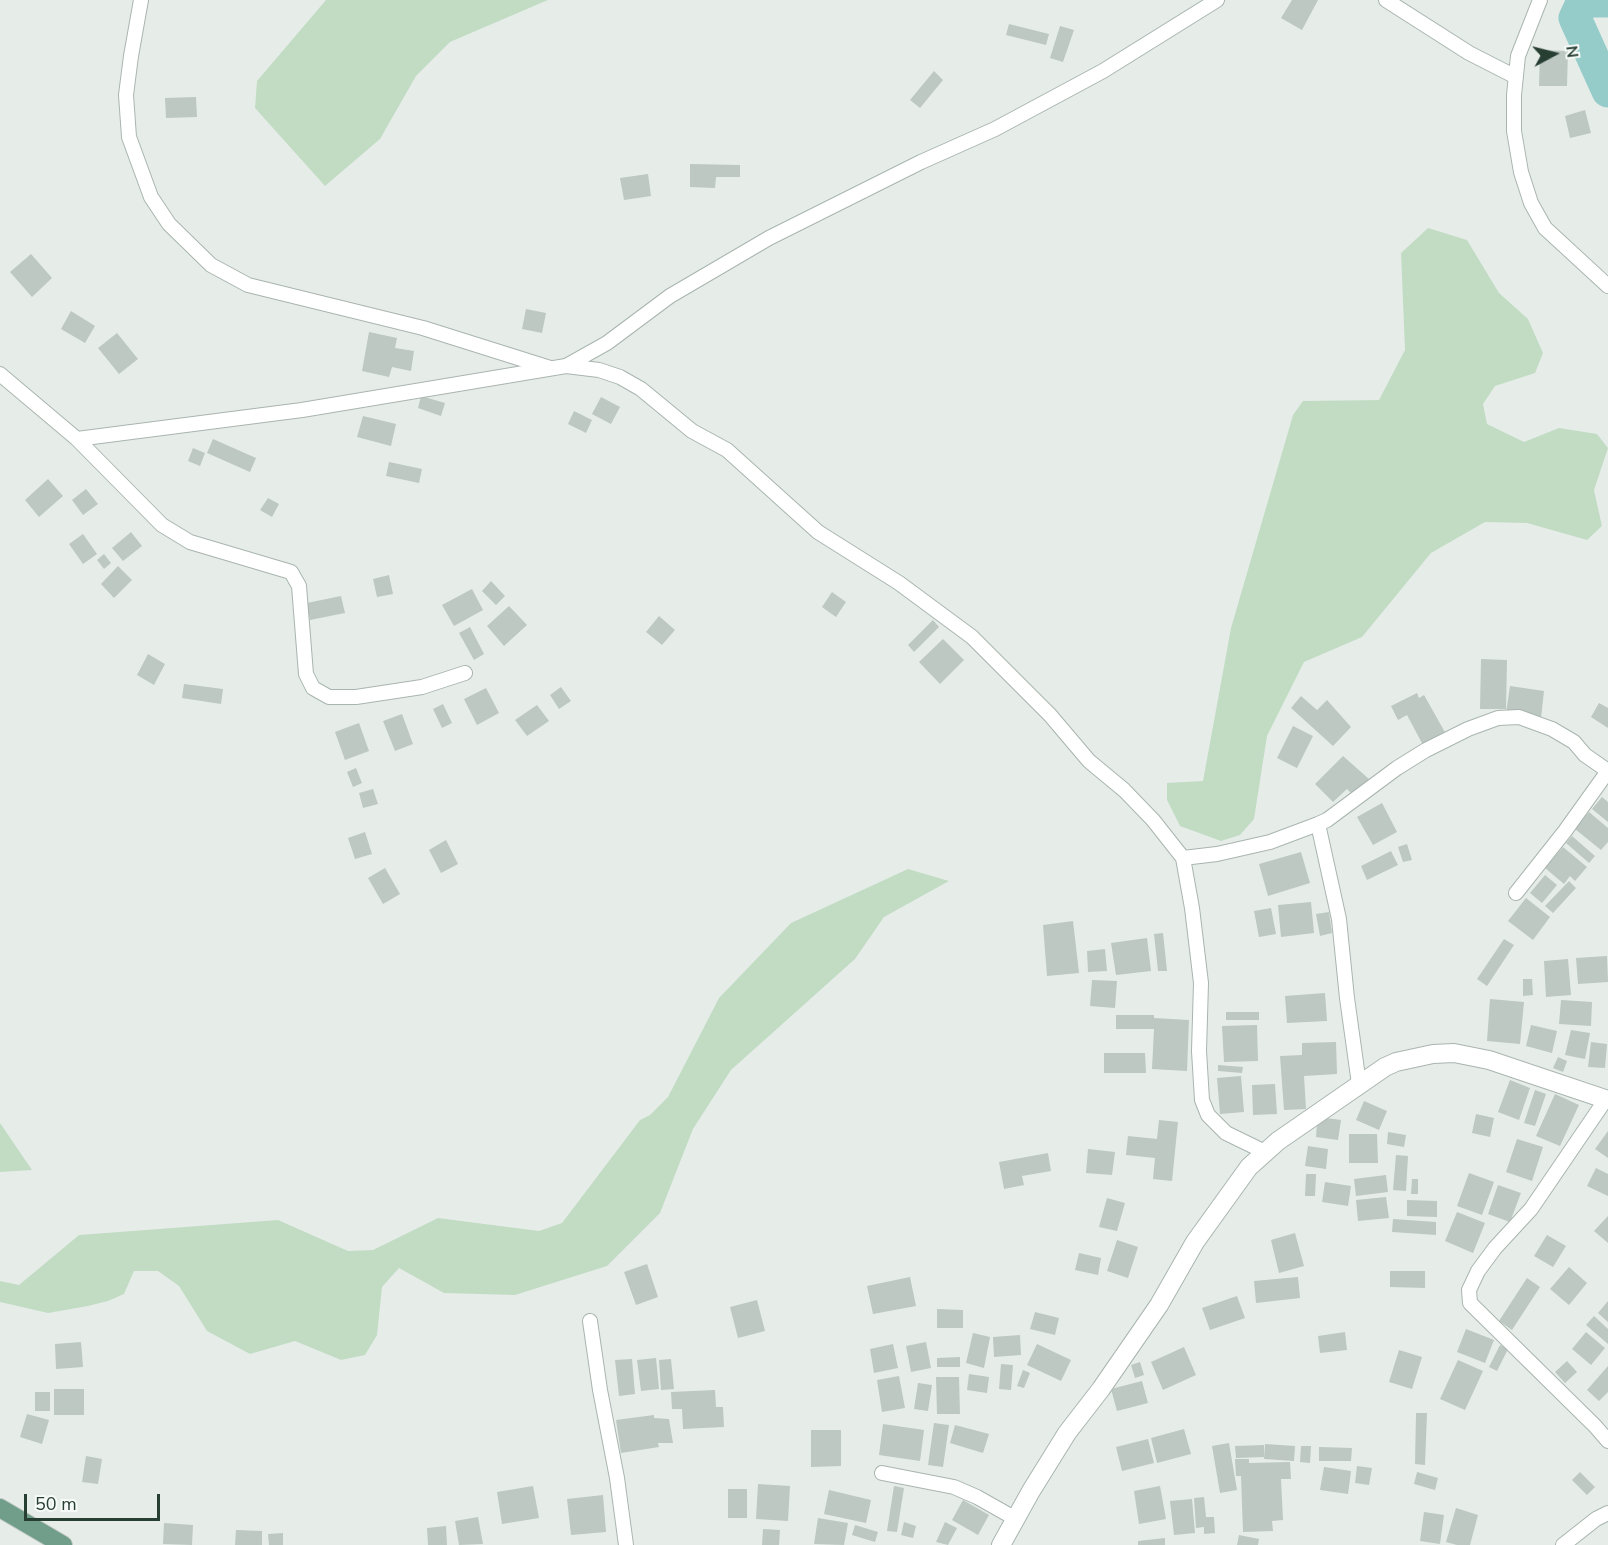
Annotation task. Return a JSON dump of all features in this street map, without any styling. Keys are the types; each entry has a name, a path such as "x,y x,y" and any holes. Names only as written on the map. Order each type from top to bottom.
{"main road":[{"path":"0,1508 63,1545"}],"street":[{"path":"141,0 126,95 129,138 152,197 169,224 211,266 248,285 423,328 559,367 609,374 620,377 641,389 692,431 727,450 818,532 899,583 972,638 1050,715 1089,761 1153,819 1183,858 1192,908 1200,983 1199,1041 1202,1100 1208,1115 1226,1133 1265,1152"},
{"path":"77,439 302,410 559,367 607,343 670,296 769,238 921,162 995,129 1103,71 1217,0"},
{"path":"1386,0 1469,53 1516,77"},
{"path":"1540,0 1518,56 1514,131 1521,172 1531,203 1545,228 1608,286"},
{"path":"0,374 77,439 162,525 190,542 291,572 299,586 306,674 313,688 329,697 356,697 422,687 465,673"},
{"path":"1183,858 1217,854 1269,842 1318,824 1426,750 1468,729 1498,718 1519,717 1552,729 1574,742 1585,755 1608,771 1516,893"},
{"path":"1318,824 1339,919 1359,1084"},
{"path":"1001,1545 1031,1491 1068,1433 1159,1305 1195,1242 1250,1167 1265,1152 1359,1084 1396,1062 1433,1054 1454,1053 1489,1060 1607,1100 1531,1209 1495,1248 1478,1271 1469,1290 1470,1303 1608,1441"},
{"path":"590,1321 626,1545"},
{"path":"882,1473 954,1487 1016,1519"},
{"path":"1563,1545 1596,1519 1608,1513"}],"green space":[{"path":"326,0 548,0 450,42 416,76 380,139 325,186 255,108 257,81"},
{"path":"1428,228 1467,240 1499,293 1528,319 1543,353 1535,373 1495,386 1483,404 1487,424 1524,442 1559,428 1597,434 1608,448 1594,490 1602,526 1587,540 1527,523 1485,522 1431,553 1362,637 1304,662 1267,736 1254,819 1240,835 1221,841 1180,826 1167,800 1167,783 1203,781 1231,628 1293,415 1303,401 1379,400 1405,350 1401,253"},
{"path":"908,869 949,881 884,917 855,959 731,1070 693,1129 660,1213 607,1266 515,1295 444,1293 399,1268 382,1287 377,1335 365,1355 341,1360 295,1341 250,1354 207,1331 179,1286 158,1271 134,1271 124,1294 88,1306 48,1313 0,1302 0,1281 19,1285 79,1235 278,1220 348,1251 373,1250 438,1218 539,1231 562,1223 640,1120 650,1115 668,1097 719,998 791,923"},
{"path":"0,1123 32,1170 0,1172"}],"building":[{"path":"1292,0 1318,0 1302,30 1281,18"},
{"path":"1009,24 1049,34 1046,45 1006,35"},
{"path":"1060,26 1074,30 1063,62 1050,58"},
{"path":"1540,50 1568,51 1567,86 1539,86"},
{"path":"934,71 943,80 920,108 910,100"},
{"path":"196,97 197,117 166,118 165,98"},
{"path":"1585,110 1591,133 1570,138 1565,116"},
{"path":"690,164 740,165 740,177 716,177 715,188 690,187"},
{"path":"648,174 651,196 624,200 620,178"},
{"path":"31,254 52,278 32,297 10,272"},
{"path":"526,309 546,313 542,333 522,329"},
{"path":"71,311 95,326 85,343 61,329"},
{"path":"369,332 397,338 395,348 414,351 411,371 392,367 389,377 362,371"},
{"path":"117,333 138,359 119,374 98,348"},
{"path":"421,396 445,403 441,416 418,408"},
{"path":"601,397 620,407 611,424 592,414"},
{"path":"574,411 592,420 586,433 568,424"},
{"path":"363,416 396,424 391,446 357,437"},
{"path":"213,439 256,458 250,472 207,453"},
{"path":"193,448 205,453 200,466 188,461"},
{"path":"389,462 422,469 419,483 386,476"},
{"path":"48,479 63,496 39,517 25,500"},
{"path":"86,489 98,504 83,515 72,500"},
{"path":"268,498 279,504 272,517 260,510"},
{"path":"131,532 142,546 123,561 112,548"},
{"path":"83,534 97,554 83,564 69,544"},
{"path":"104,554 111,563 104,569 97,560"},
{"path":"118,566 132,580 114,598 101,584"},
{"path":"389,575 393,594 377,597 373,579"},
{"path":"491,581 505,596 496,605 482,591"},
{"path":"472,589 483,610 454,626 442,605"},
{"path":"832,592 846,602 836,617 822,607"},
{"path":"341,596 345,613 310,620 307,603"},
{"path":"509,606 527,625 504,646 487,626"},
{"path":"659,616 675,630 662,645 646,632"},
{"path":"933,620 939,627 914,652 908,645"},
{"path":"470,627 484,654 474,660 459,633"},
{"path":"943,639 964,660 940,684 919,662"},
{"path":"148,654 165,664 154,685 137,675"},
{"path":"1481,659 1507,660 1506,709 1480,709"},
{"path":"184,684 223,689 221,704 182,698"},
{"path":"1510,686 1544,691 1541,718 1506,713"},
{"path":"561,687 571,701 559,709 550,695"},
{"path":"486,688 499,713 477,725 464,699"},
{"path":"1417,693 1419,698 1424,695 1446,734 1424,747 1407,715 1398,720 1391,706"},
{"path":"1301,696 1317,710 1327,700 1351,727 1333,746 1291,708"},
{"path":"1599,703 1608,708 1608,728 1591,717"},
{"path":"443,704 452,723 442,728 433,709"},
{"path":"537,705 549,721 527,736 515,720"},
{"path":"402,714 413,744 395,751 383,721"},
{"path":"359,723 369,751 345,760 335,732"},
{"path":"1293,726 1313,736 1297,768 1277,758"},
{"path":"1343,756 1369,779 1353,795 1347,789 1333,802 1315,784"},
{"path":"356,768 362,783 353,787 347,772"},
{"path":"373,789 378,804 363,808 359,793"},
{"path":"1602,797 1608,802 1608,822 1592,809"},
{"path":"1382,803 1397,832 1373,845 1357,817"},
{"path":"1589,812 1608,828 1608,842 1601,850 1575,829"},
{"path":"365,832 372,854 355,859 348,838"},
{"path":"1572,836 1595,856 1589,863 1566,843"},
{"path":"446,840 458,864 441,873 429,850"},
{"path":"1407,844 1412,860 1403,862 1398,847"},
{"path":"1563,847 1587,867 1575,881 1570,876 1564,884 1545,868"},
{"path":"1391,851 1398,865 1367,880 1361,866"},
{"path":"1301,852 1310,883 1268,896 1259,864"},
{"path":"385,868 400,894 383,904 368,878"},
{"path":"1545,875 1557,885 1542,903 1530,893"},
{"path":"1569,881 1576,888 1553,913 1545,906"},
{"path":"1526,898 1550,917 1533,940 1508,921"},
{"path":"1311,902 1314,933 1281,937 1278,905"},
{"path":"1271,908 1276,934 1259,937 1254,911"},
{"path":"1329,912 1332,933 1320,936 1316,914"},
{"path":"1073,921 1079,973 1047,976 1043,925"},
{"path":"1163,933 1167,971 1158,971 1154,934"},
{"path":"1147,938 1151,971 1116,975 1111,943"},
{"path":"1504,939 1514,945 1487,986 1477,979"},
{"path":"1105,949 1107,971 1088,972 1087,951"},
{"path":"1607,956 1608,982 1578,984 1576,958"},
{"path":"1568,959 1571,995 1546,997 1544,961"},
{"path":"1523,979 1532,979 1533,995 1523,996"},
{"path":"1092,980 1117,981 1115,1008 1090,1006"},
{"path":"1325,993 1327,1021 1287,1023 1285,996"},
{"path":"1490,999 1524,1002 1520,1044 1487,1041"},
{"path":"1561,1000 1592,1002 1591,1026 1559,1024"},
{"path":"1226,1012 1259,1012 1259,1020 1226,1020"},
{"path":"1116,1015 1154,1015 1154,1018 1189,1020 1187,1071 1152,1069 1154,1029 1116,1029"},
{"path":"1257,1025 1258,1061 1224,1062 1222,1026"},
{"path":"1531,1025 1557,1031 1552,1053 1526,1046"},
{"path":"1571,1030 1590,1033 1585,1059 1565,1055"},
{"path":"1336,1042 1337,1074 1304,1076 1306,1109 1284,1110 1280,1056 1302,1055 1302,1043"},
{"path":"1591,1042 1607,1044 1605,1068 1588,1067"},
{"path":"1104,1053 1145,1053 1146,1073 1104,1073"},
{"path":"1558,1057 1567,1061 1563,1072 1553,1068"},
{"path":"1218,1065 1243,1067 1242,1073 1218,1071"},
{"path":"1241,1076 1244,1112 1220,1114 1217,1078"},
{"path":"1510,1080 1530,1088 1519,1120 1498,1112"},
{"path":"1275,1084 1277,1114 1253,1115 1252,1085"},
{"path":"1535,1090 1546,1094 1535,1126 1524,1123"},
{"path":"1555,1094 1579,1105 1560,1146 1536,1136"},
{"path":"1364,1101 1387,1111 1379,1130 1356,1120"},
{"path":"1476,1114 1494,1118 1490,1137 1472,1133"},
{"path":"1326,1118 1341,1120 1338,1140 1316,1137 1317,1124"},
{"path":"1159,1120 1178,1122 1172,1181 1153,1179 1155,1158 1126,1155 1128,1136 1157,1139"},
{"path":"1608,1131 1608,1158 1595,1149"},
{"path":"1388,1132 1406,1135 1404,1147 1387,1144"},
{"path":"1349,1134 1377,1134 1378,1163 1349,1163"},
{"path":"1517,1139 1543,1147 1532,1181 1506,1172"},
{"path":"1308,1146 1328,1149 1326,1169 1305,1166"},
{"path":"1088,1149 1115,1152 1112,1175 1086,1173"},
{"path":"1048,1153 1051,1171 1022,1176 1024,1185 1004,1189 999,1162"},
{"path":"1396,1155 1408,1156 1406,1191 1393,1190"},
{"path":"1596,1168 1608,1174 1608,1196 1587,1186"},
{"path":"1469,1173 1494,1182 1482,1215 1457,1206"},
{"path":"1306,1174 1316,1174 1315,1196 1305,1196"},
{"path":"1386,1175 1388,1192 1356,1196 1354,1179"},
{"path":"1412,1179 1418,1179 1418,1194 1411,1194"},
{"path":"1325,1182 1351,1186 1348,1206 1322,1202"},
{"path":"1498,1185 1521,1193 1510,1222 1488,1214"},
{"path":"1386,1197 1389,1218 1358,1221 1356,1200"},
{"path":"1107,1198 1125,1203 1117,1231 1099,1227"},
{"path":"1407,1200 1437,1201 1437,1217 1407,1216"},
{"path":"1457,1212 1485,1223 1473,1253 1445,1241"},
{"path":"1608,1216 1608,1243 1594,1231"},
{"path":"1393,1219 1436,1222 1436,1235 1392,1232"},
{"path":"1295,1233 1304,1266 1279,1273 1271,1240"},
{"path":"1547,1235 1566,1246 1553,1267 1534,1256"},
{"path":"1117,1240 1138,1247 1128,1278 1107,1271"},
{"path":"1079,1253 1101,1258 1098,1275 1075,1270"},
{"path":"647,1264 658,1297 636,1305 624,1272"},
{"path":"1569,1267 1587,1283 1569,1305 1550,1289"},
{"path":"1390,1271 1425,1271 1425,1288 1390,1287"},
{"path":"910,1277 916,1306 873,1314 867,1286"},
{"path":"1298,1277 1300,1298 1256,1303 1254,1281"},
{"path":"1527,1278 1540,1287 1512,1330 1499,1321"},
{"path":"1237,1296 1245,1318 1210,1330 1202,1308"},
{"path":"757,1300 765,1331 738,1338 730,1307"},
{"path":"1608,1301 1608,1322 1598,1313"},
{"path":"937,1309 963,1310 963,1328 937,1328"},
{"path":"1035,1312 1059,1318 1055,1335 1030,1329"},
{"path":"1594,1316 1608,1329 1608,1344 1586,1325"},
{"path":"1466,1329 1494,1340 1485,1363 1457,1352"},
{"path":"1345,1332 1347,1350 1320,1353 1318,1336"},
{"path":"1586,1332 1605,1348 1591,1365 1572,1349"},
{"path":"973,1333 990,1337 984,1368 966,1363"},
{"path":"1020,1335 1021,1355 994,1357 993,1337"},
{"path":"81,1342 83,1367 56,1369 55,1344"},
{"path":"926,1342 931,1368 911,1372 906,1346"},
{"path":"893,1344 898,1368 874,1373 870,1349"},
{"path":"1037,1344 1071,1360 1061,1381 1027,1365"},
{"path":"1500,1345 1508,1349 1497,1371 1489,1367"},
{"path":"1184,1347 1196,1375 1163,1390 1151,1362"},
{"path":"1399,1350 1422,1357 1412,1389 1389,1382"},
{"path":"960,1357 960,1367 937,1367 937,1358"},
{"path":"656,1358 659,1389 641,1391 637,1360"},
{"path":"632,1359 635,1394 619,1396 615,1360"},
{"path":"671,1359 674,1389 661,1390 659,1360"},
{"path":"1458,1360 1483,1371 1465,1410 1440,1399"},
{"path":"1567,1361 1577,1372 1565,1383 1555,1372"},
{"path":"1140,1362 1144,1375 1135,1378 1131,1365"},
{"path":"1001,1364 1013,1365 1011,1390 999,1389"},
{"path":"1608,1366 1608,1392 1599,1401 1587,1390"},
{"path":"1023,1370 1030,1373 1024,1388 1017,1386"},
{"path":"969,1374 989,1377 987,1393 967,1390"},
{"path":"899,1376 905,1408 882,1412 877,1380"},
{"path":"936,1377 959,1377 960,1414 937,1414"},
{"path":"1142,1381 1148,1403 1117,1411 1111,1389"},
{"path":"918,1383 932,1385 928,1411 914,1409"},
{"path":"54,1389 84,1389 84,1415 54,1415"},
{"path":"715,1390 716,1407 723,1407 724,1427 683,1429 682,1409 672,1409 671,1392"},
{"path":"35,1392 50,1392 50,1411 35,1411"},
{"path":"1416,1413 1427,1413 1425,1465 1415,1464"},
{"path":"27,1414 49,1420 42,1444 20,1437"},
{"path":"654,1415 654,1418 669,1419 673,1443 658,1443 659,1447 621,1453 616,1420"},
{"path":"934,1423 949,1425 943,1467 928,1465"},
{"path":"883,1424 924,1430 920,1461 879,1455"},
{"path":"955,1425 989,1434 983,1453 950,1443"},
{"path":"1184,1429 1191,1454 1157,1463 1151,1438"},
{"path":"811,1430 841,1430 841,1466 811,1467"},
{"path":"1148,1439 1154,1463 1122,1471 1116,1447"},
{"path":"1229,1443 1237,1490 1220,1493 1212,1446"},
{"path":"1265,1444 1295,1446 1294,1461 1264,1459"},
{"path":"1264,1445 1264,1457 1236,1458 1235,1446"},
{"path":"1301,1446 1311,1446 1310,1463 1300,1462"},
{"path":"1319,1447 1352,1448 1351,1461 1319,1461"},
{"path":"86,1456 102,1459 98,1484 82,1482"},
{"path":"1235,1459 1249,1459 1249,1463 1290,1462 1291,1479 1281,1479 1283,1520 1272,1521 1273,1531 1243,1532 1241,1476 1236,1476"},
{"path":"1357,1466 1372,1468 1369,1485 1355,1483"},
{"path":"1324,1467 1351,1471 1348,1494 1320,1490"},
{"path":"1417,1472 1438,1478 1435,1490 1414,1484"},
{"path":"1580,1472 1595,1487 1587,1495 1572,1480"},
{"path":"758,1484 790,1486 788,1521 756,1519"},
{"path":"533,1486 539,1518 502,1524 497,1492"},
{"path":"894,1486 904,1488 897,1532 887,1531"},
{"path":"1160,1486 1166,1519 1139,1524 1134,1491"},
{"path":"728,1489 747,1489 747,1518 728,1518"},
{"path":"829,1490 871,1500 866,1523 824,1514"},
{"path":"603,1495 606,1532 571,1535 567,1499"},
{"path":"1204,1497 1206,1517 1214,1517 1215,1533 1204,1534 1204,1527 1196,1528 1194,1498"},
{"path":"1192,1499 1195,1533 1174,1535 1170,1501"},
{"path":"963,1500 989,1515 978,1535 952,1520"},
{"path":"1456,1508 1478,1515 1470,1545 1446,1542"},
{"path":"1424,1512 1444,1515 1440,1544 1420,1541"},
{"path":"478,1517 483,1544 459,1545 455,1521"},
{"path":"818,1518 848,1523 844,1545 814,1544"},
{"path":"904,1522 916,1526 913,1538 901,1535"},
{"path":"945,1522 957,1528 948,1545 936,1542"},
{"path":"164,1523 193,1525 192,1545 163,1544"},
{"path":"855,1525 878,1532 875,1542 852,1535"},
{"path":"446,1526 447,1545 428,1545 427,1528"},
{"path":"763,1529 780,1530 779,1545 762,1545"},
{"path":"236,1530 262,1531 262,1545 235,1545"},
{"path":"283,1533 283,1545 269,1545 268,1534"},
{"path":"1239,1535 1259,1539 1258,1545 1237,1545"},
{"path":"1165,1538 1165,1545 1138,1545 1138,1541"}],"waterway":[{"path":"1608,1 1583,1 1575,18 1608,91"}]}
